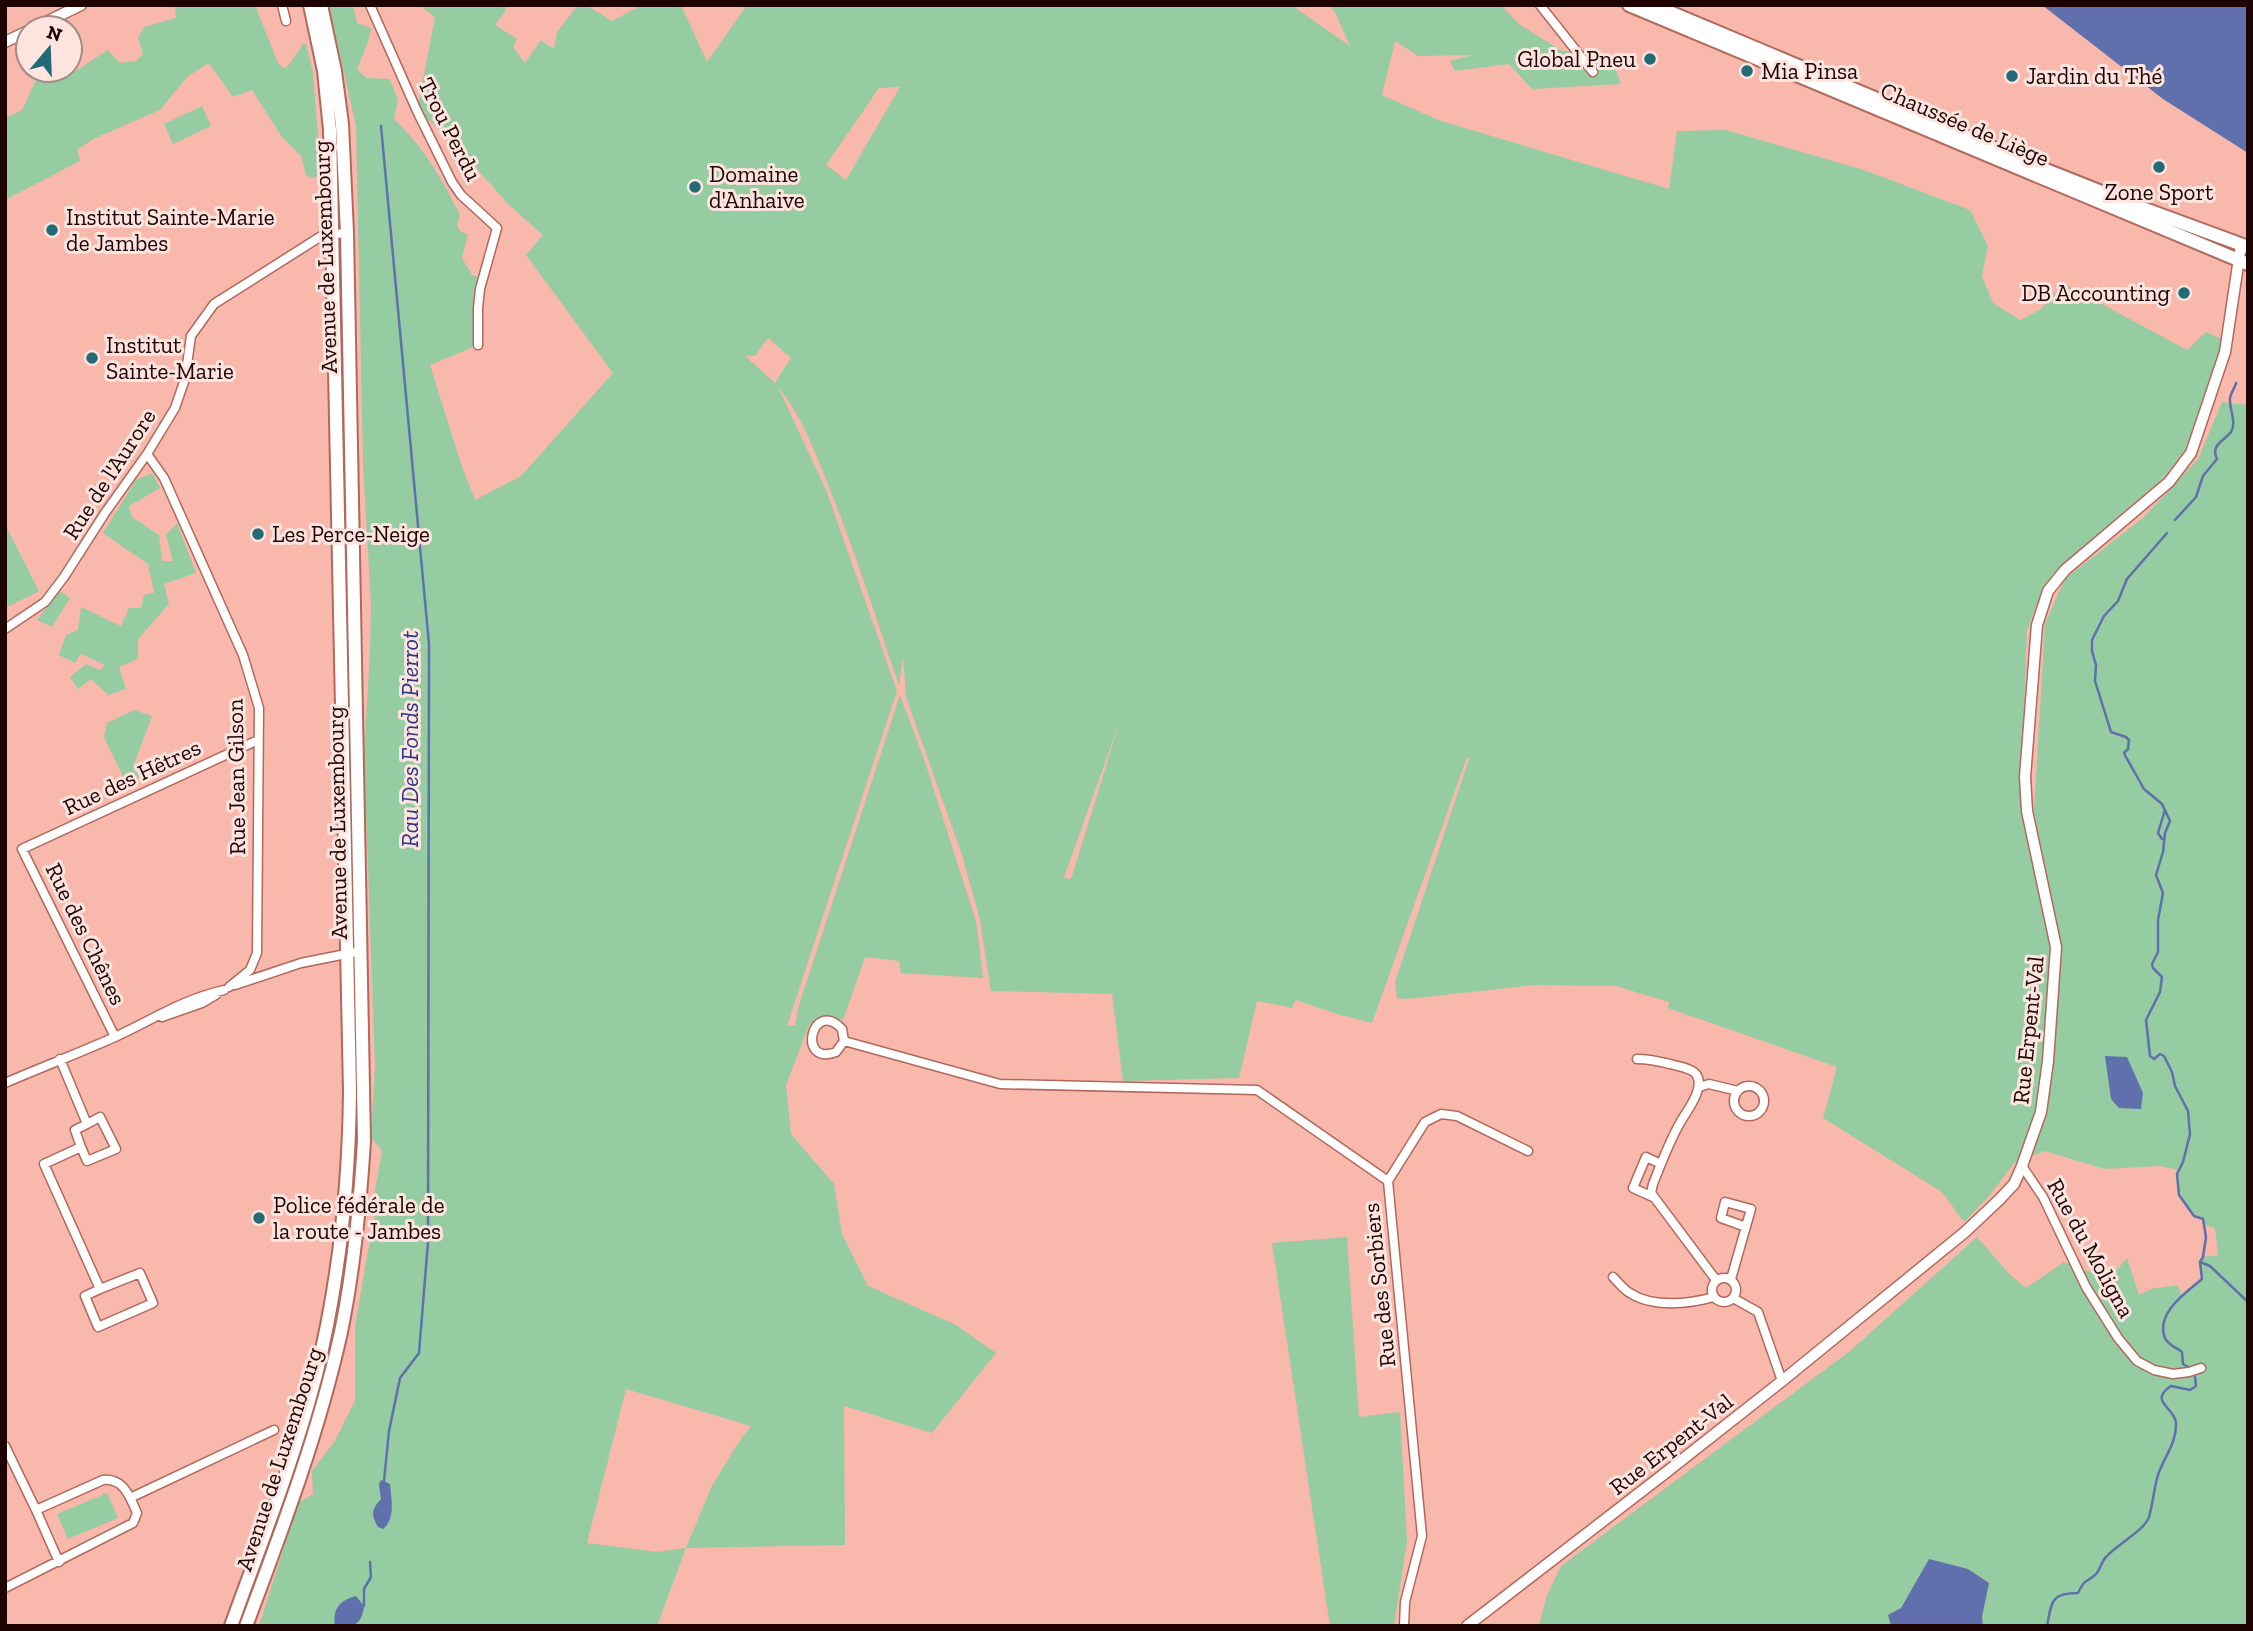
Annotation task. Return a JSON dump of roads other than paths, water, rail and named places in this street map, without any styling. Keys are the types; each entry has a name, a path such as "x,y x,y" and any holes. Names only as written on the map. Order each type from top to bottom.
{"main road":[{"name":"Avenue de Luxembourg","path":"231,1626 302,1424 331,1307 341,1236 349,1142 330,130 324,71 310,5"},
{"name":"Avenue de Luxembourg","path":"246,1626 316,1425 341,1332 361,1193 364,1141 347,233 342,124 335,71 321,5"},
{"name":"Chaussée de Liège","path":"1629,5 2243,262"},
{"name":"Chaussée de Liège","path":"1653,5 2046,170 2245,246"}],"street":[{"path":"63,14 81,5"},
{"path":"282,5 286,20"},
{"name":"Trou Perdu","path":"370,5 452,182 461,195 497,228 481,289 478,345"},
{"path":"1540,5 1593,72"},
{"path":"332,232 347,233"},
{"name":"Rue de l'Aurore","path":"5,629 24,618 49,596 147,454 175,408 186,379 191,336 204,316 214,304 323,234 332,232"},
{"name":"Rue Erpent-Val","path":"1467,1626 1782,1381 1965,1232 2014,1184 2041,1112 2048,1062 2056,947 2027,811 2025,777 2036,625 2048,591 2065,570 2169,482 2191,453 2225,352 2245,246"},
{"name":"Rue Jean Gilson","path":"147,454 164,478 243,655 259,708 257,953 250,970 226,988"},
{"name":"Rue des Hêtres","path":"22,849 258,740"},
{"name":"Rue des Chênes","path":"22,849 115,1037"},
{"path":"5,1083 145,1022 202,1003 226,988 301,963 361,951"},
{"name":"Rue des Sorbiers","path":"829,1021 842,1029 844,1041 836,1052 821,1053 813,1046 812,1031 819,1024 829,1021"},
{"name":"Rue des Sorbiers","path":"844,1041 1000,1084 1257,1090 1388,1181 1422,1536 1405,1602 1404,1626"},
{"path":"60,1059 87,1124"},
{"path":"1637,1059 1658,1059 1671,1065 1687,1067 1695,1072 1699,1087 1661,1164 1653,1184 1653,1196"},
{"path":"1699,1087 1709,1084 1738,1091"},
{"path":"1388,1181 1425,1122 1441,1114 1457,1116 1528,1151"},
{"path":"100,1117 116,1149 88,1161 75,1130 87,1124 100,1117"},
{"path":"81,1147 44,1164 100,1289"},
{"path":"1661,1164 1646,1157 1633,1188 1653,1196 1716,1280"},
{"name":"Rue du Moligna","path":"2022,1166 2043,1197 2086,1287 2118,1338 2137,1361 2154,1370 2173,1374 2201,1367"},
{"path":"1731,1279 1746,1227"},
{"path":"140,1273 153,1303 98,1327 85,1296 100,1289 140,1273"},
{"path":"1613,1277 1630,1294 1658,1302 1690,1303 1714,1297"},
{"path":"1726,1277 1731,1279 1736,1292 1733,1298 1723,1302 1714,1297 1711,1291 1716,1280 1726,1277"},
{"path":"1733,1298 1758,1312 1782,1381"},
{"path":"130,1497 274,1430"},
{"path":"5,1446 59,1562"},
{"path":"5,1588 133,1523 137,1513 123,1486 108,1479 36,1510"}],"water":[{"path":"2042,5 2248,5 2248,153 2163,99"},
{"path":"2105,1056 2127,1057 2143,1093 2141,1109 2119,1108 2111,1099"},
{"path":"381,1480 390,1484 392,1502 390,1520 383,1529 378,1527 373,1516 375,1506 381,1499"},
{"path":"1929,1559 1968,1569 1989,1583 1982,1617 1983,1626 1891,1626 1888,1615 1901,1608"},
{"path":"356,1596 364,1606 359,1622 335,1626 338,1606"}],"waterway":[{"name":"Rau Des Fonds Pierrot","path":"381,126 429,644 428,1242 419,1353 400,1378 389,1431 384,1481"},
{"path":"2175,520 2196,497 2203,476 2217,459 2215,450 2233,428 2230,398 2236,383"},
{"path":"2167,533 2127,579 2118,601 2104,616 2092,640 2092,651 2096,665 2095,681 2111,732 2129,740 2128,749 2124,753 2126,757 2144,789 2162,804 2170,821 2156,875 2163,893 2158,920 2158,952 2152,964 2162,977 2160,992 2146,1020 2150,1056 2154,1059 2160,1054 2164,1056 2188,1111 2190,1134 2177,1174 2179,1195 2194,1216 2203,1219 2206,1237 2200,1262 2202,1279 2174,1304 2164,1320 2166,1340 2182,1352 2183,1364 2188,1367"},
{"path":"2162,839 2158,833 2165,810"},
{"path":"2200,1262 2210,1266 2248,1302"},
{"path":"2047,1626 2057,1597 2078,1593 2084,1583 2097,1573 2106,1557 2136,1532 2149,1517 2158,1475 2172,1444 2176,1425 2175,1419 2162,1401 2162,1396 2171,1386 2190,1390 2196,1386 2195,1377"},
{"path":"364,1606 364,1589 371,1577 370,1562"}],"place":[{"name":"Global Pneu","path":"1650,59"},
{"name":"Mia Pinsa","path":"1747,71"},
{"name":"Jardin du Thé","path":"2012,76"},
{"name":"Zone Sport","path":"2159,167"},
{"name":"Domaine d'Anhaive","path":"695,187"},
{"name":"Institut Sainte-Marie de Jambes","path":"52,230"},
{"name":"DB Accounting","path":"2184,293"},
{"name":"Institut Sainte-Marie","path":"92,358"},
{"name":"Les Perce-Neige","path":"258,534"},
{"name":"Police fédérale de la route - Jambes","path":"259,1218"}]}
